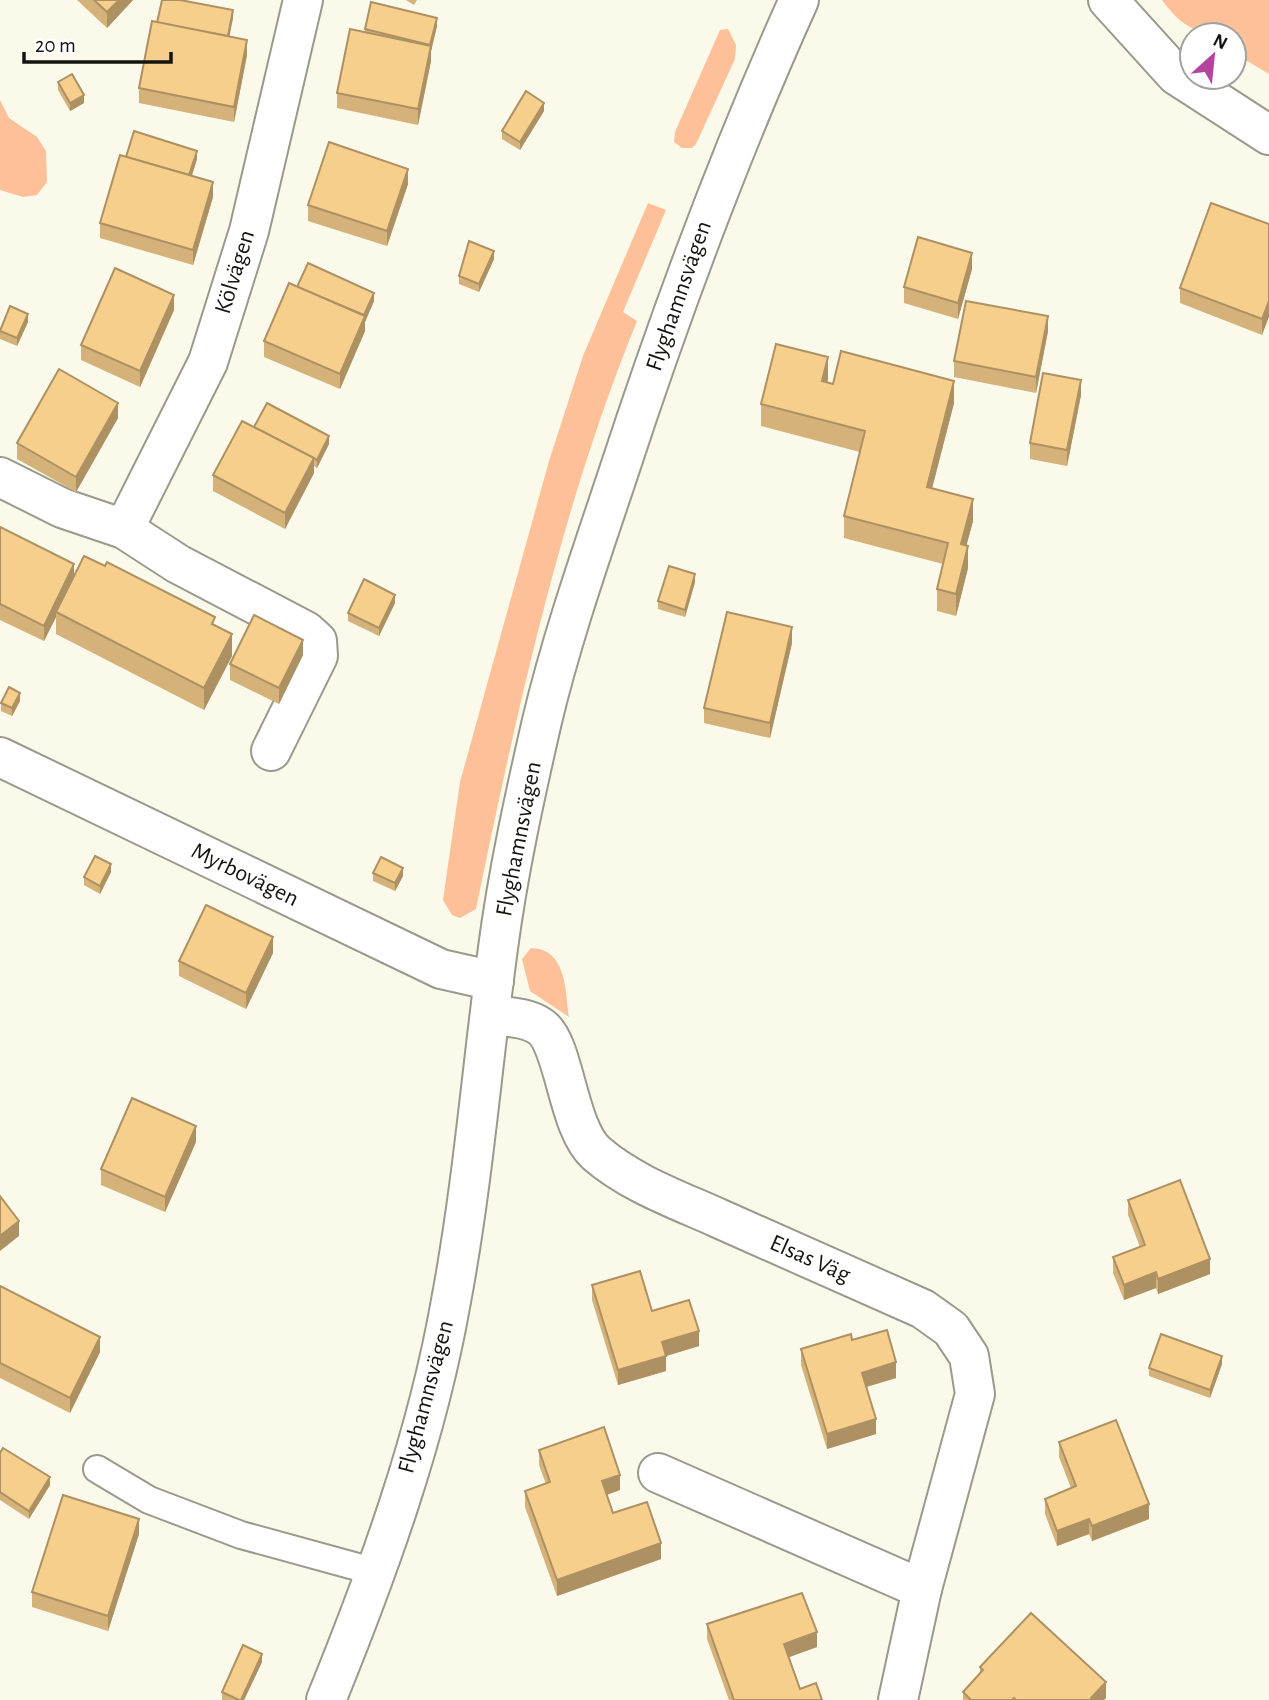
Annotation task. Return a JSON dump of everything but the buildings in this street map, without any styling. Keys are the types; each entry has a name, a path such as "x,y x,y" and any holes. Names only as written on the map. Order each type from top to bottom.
{"street":[{"name":"Flyghamnsvägen","path":"326,1700 376,1572 427,1402 451,1306 504,909 542,719 580,586 704,224 743,126 799,0"},
{"path":"1108,0 1176,75 1269,135"},
{"name":"Kölvägen","path":"124,529 208,362 249,231 296,2"},
{"path":"0,477 62,508 124,529 178,564 306,631 317,641 318,656 271,751"},
{"name":"Myrbovägen","path":"0,757 441,969 492,998"},
{"name":"Elsas Väg","path":"492,998 544,1029 557,1056 575,1117 594,1152 615,1167 670,1196 923,1310 951,1329 969,1356 975,1394 922,1589 898,1700"},
{"path":"658,1473 922,1589"}],"lane":[{"path":"97,1469 149,1500 241,1535 376,1572"}],"shaded area":[{"path":"1162,0 1269,0 1269,74 1248,61 1248,21 1181,21"},
{"path":"728,29 736,45 735,59 696,144 692,148 682,148 674,142 675,132 720,30"},
{"path":"0,100 9,118 37,137 46,151 47,182 37,195 23,197 0,190"},
{"path":"648,203 666,210 623,312 637,321 585,465 563,538 525,686 476,909 460,918 452,915 443,900 460,782 549,461 583,356"},
{"path":"531,948 552,955 558,963 565,984 569,1017 530,991 522,959"}]}
